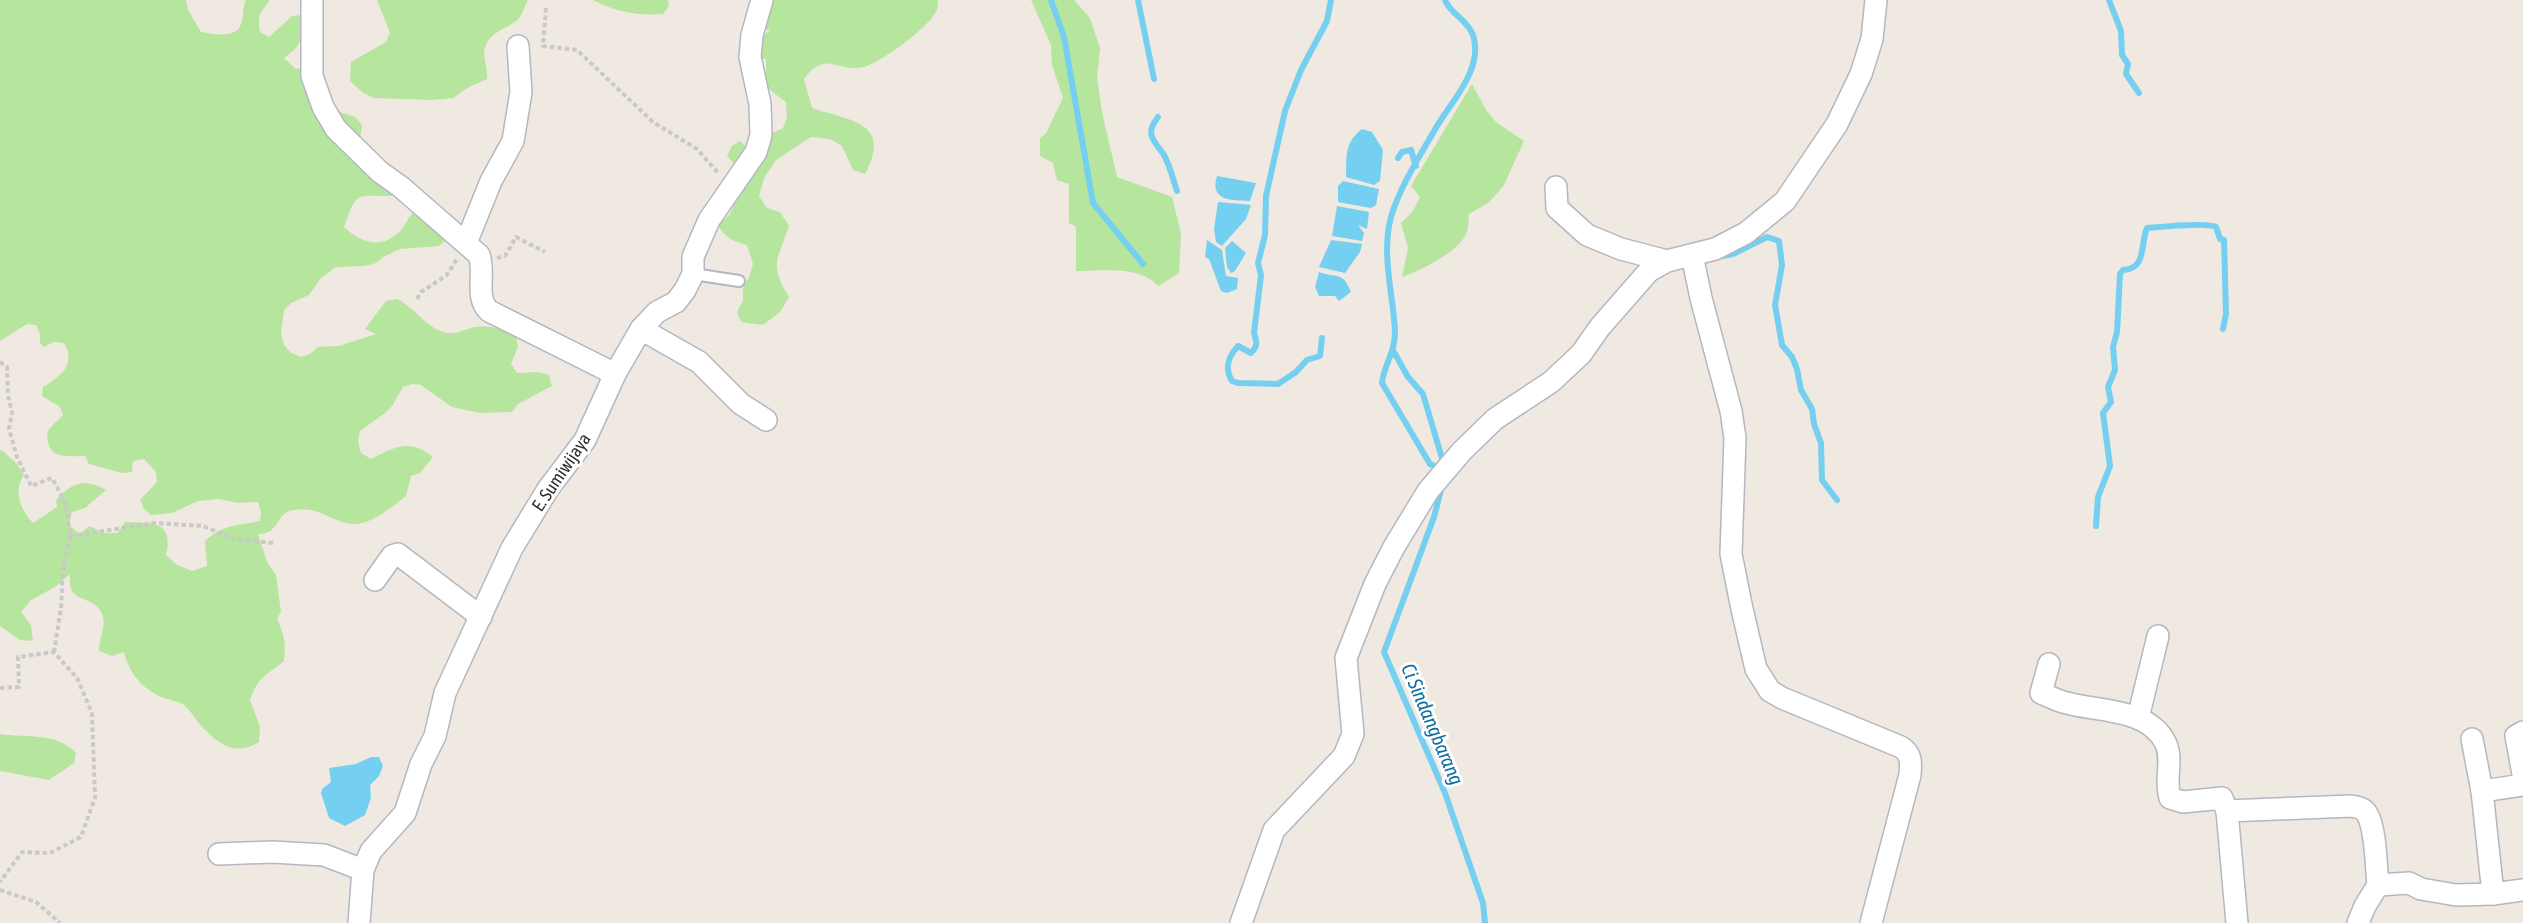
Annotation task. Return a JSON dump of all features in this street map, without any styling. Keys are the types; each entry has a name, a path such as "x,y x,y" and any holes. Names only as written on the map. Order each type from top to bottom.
{"street":[{"path":"312,0 312,76 323,107 336,129 380,172 401,186 479,255 482,263 481,297 484,306 489,311 615,374"},
{"name":"E. Sumiwijaya","path":"359,923 363,870 371,851 405,813 421,764 435,736 445,693 512,548 548,489 585,440 615,374 640,329 657,312 676,302 693,274 693,258 709,220 756,152 761,135 760,104 750,57 752,35 762,0"},
{"path":"1241,923 1274,830 1344,756 1353,734 1346,658 1376,584 1394,547 1428,491 1462,451 1495,419 1558,375 1581,354 1600,327 1649,271 1667,261 1716,249 1746,233 1785,201 1837,124 1861,74 1872,39 1876,0"},
{"path":"466,243 491,181 513,141 521,92 518,46"},
{"path":"1556,187 1557,208 1587,235 1621,249 1667,261"},
{"path":"1692,255 1731,411 1735,438 1731,554 1756,669 1770,691 1901,747 1908,752 1911,760 1910,775 1871,923"},
{"path":"640,329 699,362 722,382 741,405 766,420"},
{"path":"375,580 392,556 398,554 481,617"},
{"path":"2138,718 2158,636"},
{"path":"2049,664 2041,693 2062,702 2138,718 2155,729 2165,741 2168,752 2170,798 2183,802 2222,798 2227,811 2237,923"},
{"path":"2523,732 2516,737 2523,774"},
{"path":"2472,739 2482,790 2493,894"},
{"path":"2482,790 2523,785"},
{"path":"2227,811 2351,806 2361,808 2367,814 2372,828 2379,885 2365,906 2358,923"},
{"path":"219,854 272,852 324,855 363,870"},
{"path":"2379,885 2409,883 2421,889 2456,895 2523,890"}],"lane":[{"path":"693,274 739,281"}],"path":[{"path":"546,8 543,46 577,50 654,122 703,154 730,187"},
{"path":"482,263 505,256 516,237 545,252"},
{"path":"417,298 421,292 447,275 466,243"},
{"path":"0,362 7,367 8,395 12,413 9,429 21,466 31,486 52,478 66,504 70,536 63,568 54,652 77,678 92,713 95,798 81,837 50,853 22,852 0,882"},
{"path":"70,536 155,523 203,526 234,539 274,543"},
{"path":"0,688 19,687 18,657 54,652"},
{"path":"0,890 36,902 60,923"}],"green space":[{"path":"0,0 186,0 188,10 201,32 230,34 239,29 246,0 270,0 259,18 260,32 269,37 292,16 303,15 301,40 295,49 284,58 296,69 306,67 334,110 355,117 362,125 359,146 391,184 392,196 364,196 355,201 344,227 365,241 380,242 395,236 413,213 430,204 440,207 444,217 446,240 439,246 400,249 376,263 365,266 336,267 321,278 309,295 291,303 284,310 281,333 284,345 291,353 301,357 310,354 318,347 339,346 376,334 365,329 386,301 397,299 443,332 456,333 486,326 511,333 516,336 518,347 511,364 517,373 538,372 549,375 552,386 518,404 512,412 480,413 452,407 421,385 412,384 403,387 392,406 360,431 358,442 361,453 371,459 402,446 417,448 433,457 420,473 411,476 406,496 381,515 359,524 345,523 318,512 303,509 288,512 271,531 258,534 267,562 276,575 281,612 277,618 284,639 285,654 284,661 260,681 253,692 250,700 260,727 259,742 250,746 235,748 222,744 202,727 184,705 157,695 145,687 132,672 124,652 112,656 99,651 104,623 102,614 98,607 72,591 70,574 55,587 31,600 21,612 31,625 33,641 20,640 0,626 0,451 2,450 16,463 24,475 20,481 18,494 25,512 33,523 57,507 56,500 68,489 79,484 92,484 106,490 85,508 72,512 69,525 79,534 90,526 103,533 118,533 125,522 159,526 167,535 166,555 177,565 192,571 207,566 205,541 212,535 237,525 260,521 261,512 258,502 238,503 219,499 198,501 172,513 151,515 144,509 140,500 157,482 156,472 144,459 133,461 132,472 122,473 89,464 85,456 58,455 50,449 47,440 48,431 63,415 60,407 42,396 43,387 65,369 68,364 68,351 64,343 54,342 44,347 40,343 40,334 36,325 27,324 0,341"},
{"path":"377,0 528,0 519,18 491,37 485,46 487,79 453,98 432,100 374,98 363,93 350,81 351,62 386,42 390,33"},
{"path":"593,0 668,0 669,6 663,14 645,14 618,10"},
{"path":"760,0 938,0 937,9 926,24 905,42 872,64 854,68 832,64 819,65 804,79 812,108 852,121 863,126 870,133 874,143 872,156 865,174 853,170 842,146 830,139 811,137 776,160 764,178 759,196 767,208 780,212 789,226 779,254 777,269 789,297 780,312 763,325 741,322 737,312 743,300 743,288 753,264 747,245 730,238 718,225 729,215 745,184 741,171 727,156 732,146 740,141 754,153 771,134 783,128 787,117 786,102 766,87 766,59 753,58 757,41 770,30 756,29"},
{"path":"1031,0 1074,0 1090,18 1100,48 1097,77 1102,112 1117,177 1172,197 1181,234 1179,273 1158,286 1150,279 1131,272 1076,271 1076,227 1069,223 1069,184 1057,180 1053,163 1040,156 1040,138 1046,133 1063,98 1052,65 1051,45"},
{"path":"1472,84 1486,110 1496,122 1524,141 1503,187 1488,203 1469,214 1468,230 1462,241 1438,260 1402,277 1408,248 1401,223 1413,211 1420,197 1411,186"},
{"path":"0,734 40,737 60,742 76,753 74,763 49,780 0,771"}],"water":[{"path":"1362,129 1372,132 1383,150 1380,181 1374,185 1346,177 1349,145"},
{"path":"1217,176 1256,183 1250,201 1230,200 1219,195 1215,184"},
{"path":"1343,181 1379,189 1376,205 1371,208 1338,202 1338,186"},
{"path":"1218,202 1251,205 1246,219 1222,246 1216,242 1214,229"},
{"path":"1337,206 1369,212 1367,229 1358,225 1364,233 1362,241 1332,236"},
{"path":"1207,240 1222,250 1226,276 1238,278 1237,289 1227,293 1221,291 1209,259 1205,257"},
{"path":"1331,240 1362,244 1360,252 1345,273 1319,267"},
{"path":"1232,241 1246,253 1235,271 1231,273 1227,267 1225,248"},
{"path":"1319,272 1342,278 1351,292 1339,301 1335,296 1319,296 1315,287"},
{"path":"371,757 379,757 383,766 379,776 370,785 371,798 365,815 345,826 329,818 321,793 322,789 331,782 329,768 356,764"}],"waterway":[{"path":"1051,0 1064,37 1093,203 1143,264"},
{"path":"1138,0 1154,79"},
{"path":"1322,338 1320,356 1307,360 1296,372 1278,384 1238,383 1232,381 1228,372 1228,363 1238,346 1251,353 1256,346 1254,333 1261,275 1258,263 1265,235 1266,196 1285,111 1301,70 1327,21 1331,0"},
{"path":"1441,469 1430,464 1382,383 1395,339 1387,259 1391,217 1411,170 1465,84 1474,60 1473,35 1445,0"},
{"path":"2109,0 2121,31 2122,55 2128,64 2126,74 2139,93"},
{"path":"1158,117 1152,128 1152,137 1166,159 1177,191"},
{"path":"1398,158 1402,152 1411,150 1416,166"},
{"path":"2096,526 2098,497 2110,466 2103,413 2111,402 2108,387 2115,370 2113,347 2117,332 2120,274 2123,270 2131,269 2139,260 2147,228 2195,225 2216,227 2220,239 2224,240 2226,314 2223,329"},
{"path":"1717,257 1733,254 1767,237 1779,241 1782,265 1775,305 1782,345 1792,357 1801,390 1812,409 1814,424 1821,443 1822,480 1837,500"},
{"path":"1394,352 1408,377 1423,394 1444,465"},
{"name":"Ci Sindangbarang","path":"1442,486 1434,517 1384,652 1445,793 1483,903 1485,923"}]}
